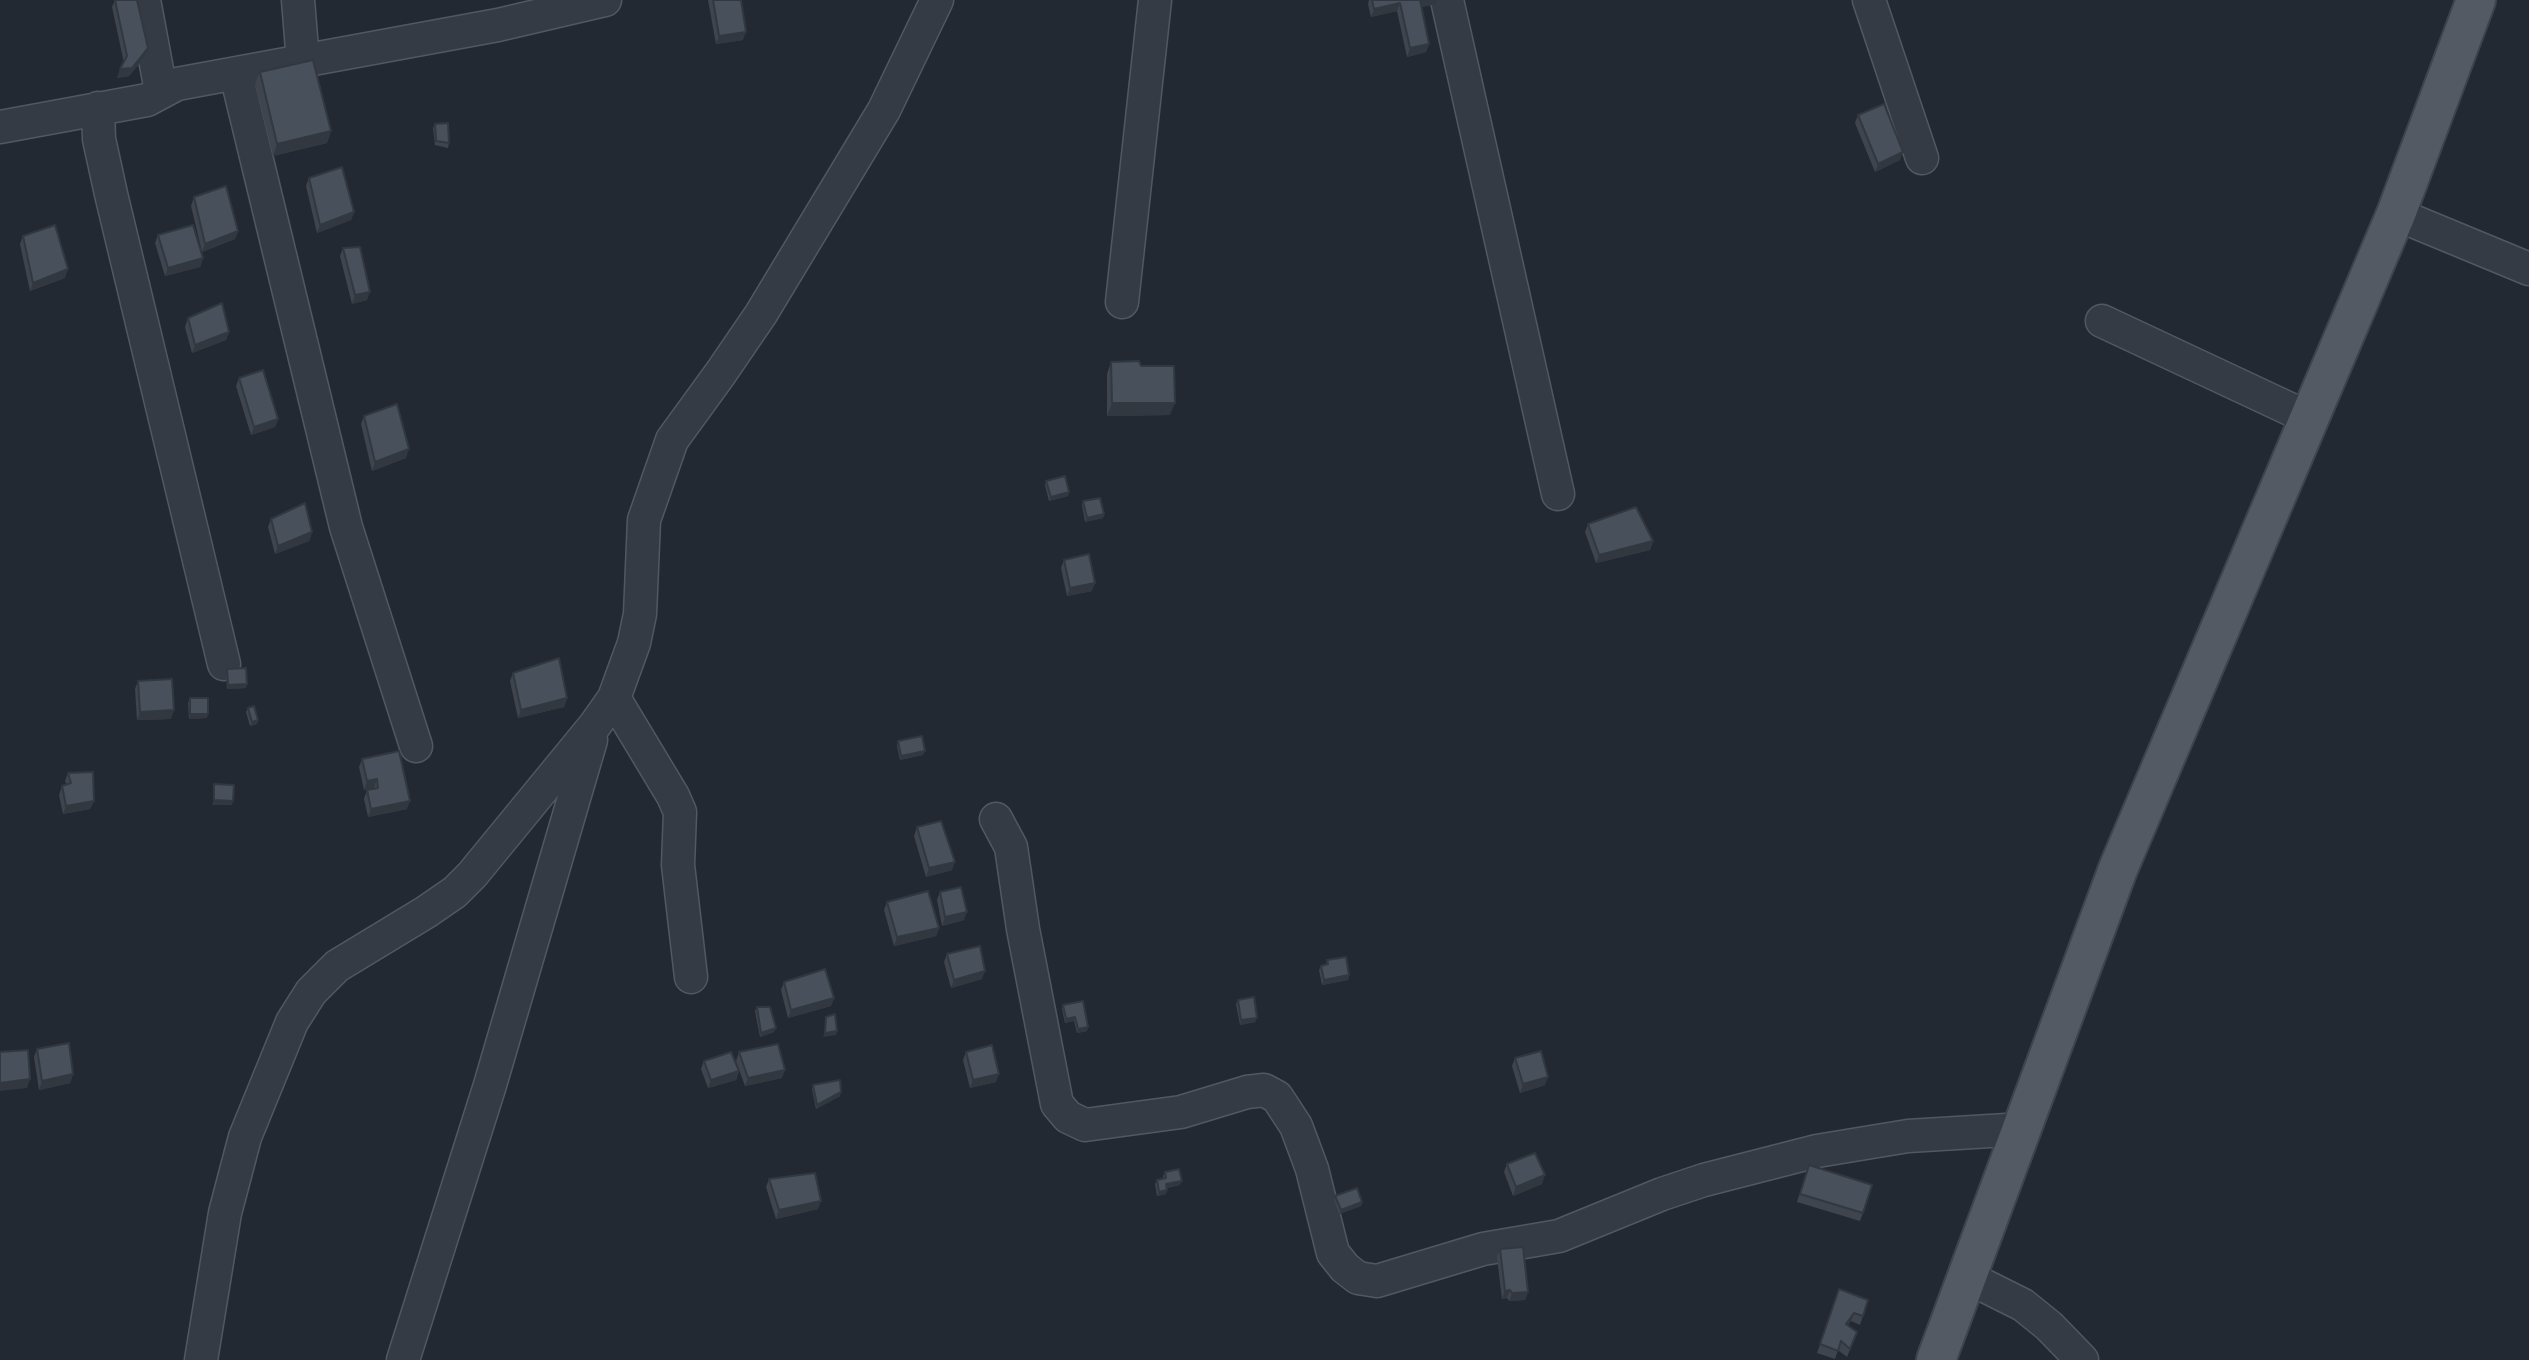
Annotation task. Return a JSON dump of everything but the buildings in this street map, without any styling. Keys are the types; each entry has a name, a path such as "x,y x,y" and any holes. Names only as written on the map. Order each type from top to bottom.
{"main road":[{"path":"1936,1360 2118,869 2396,214 2476,0"}],"street":[{"path":"144,0 161,92"},
{"path":"298,0 303,62"},
{"path":"0,127 147,100 177,84 498,25 605,0"},
{"path":"201,1360 225,1213 245,1137 292,1022 311,992 337,965 426,912 463,883 595,725 614,698 634,643 640,614 644,520 672,440 761,314 884,110 937,0"},
{"path":"1122,302 1155,0"},
{"path":"1447,0 1558,494"},
{"path":"1870,0 1922,158"},
{"path":"236,75 346,527 416,746"},
{"path":"99,108 99,139 111,194 224,664"},
{"path":"2396,214 2529,269"},
{"path":"2102,321 2311,419"},
{"path":"614,698 680,812 678,865 691,977"},
{"path":"404,1360 494,1072 595,725"},
{"path":"996,819 1011,847 1023,929 1057,1104 1068,1116 1085,1125 1181,1112 1247,1092 1264,1090 1277,1097 1296,1126 1312,1170 1333,1253 1345,1269 1358,1278 1377,1281 1483,1249 1559,1236 1673,1190 1816,1151 1908,1136 2023,1129"},
{"path":"1967,1277 2023,1305 2049,1326 2082,1360"}]}
